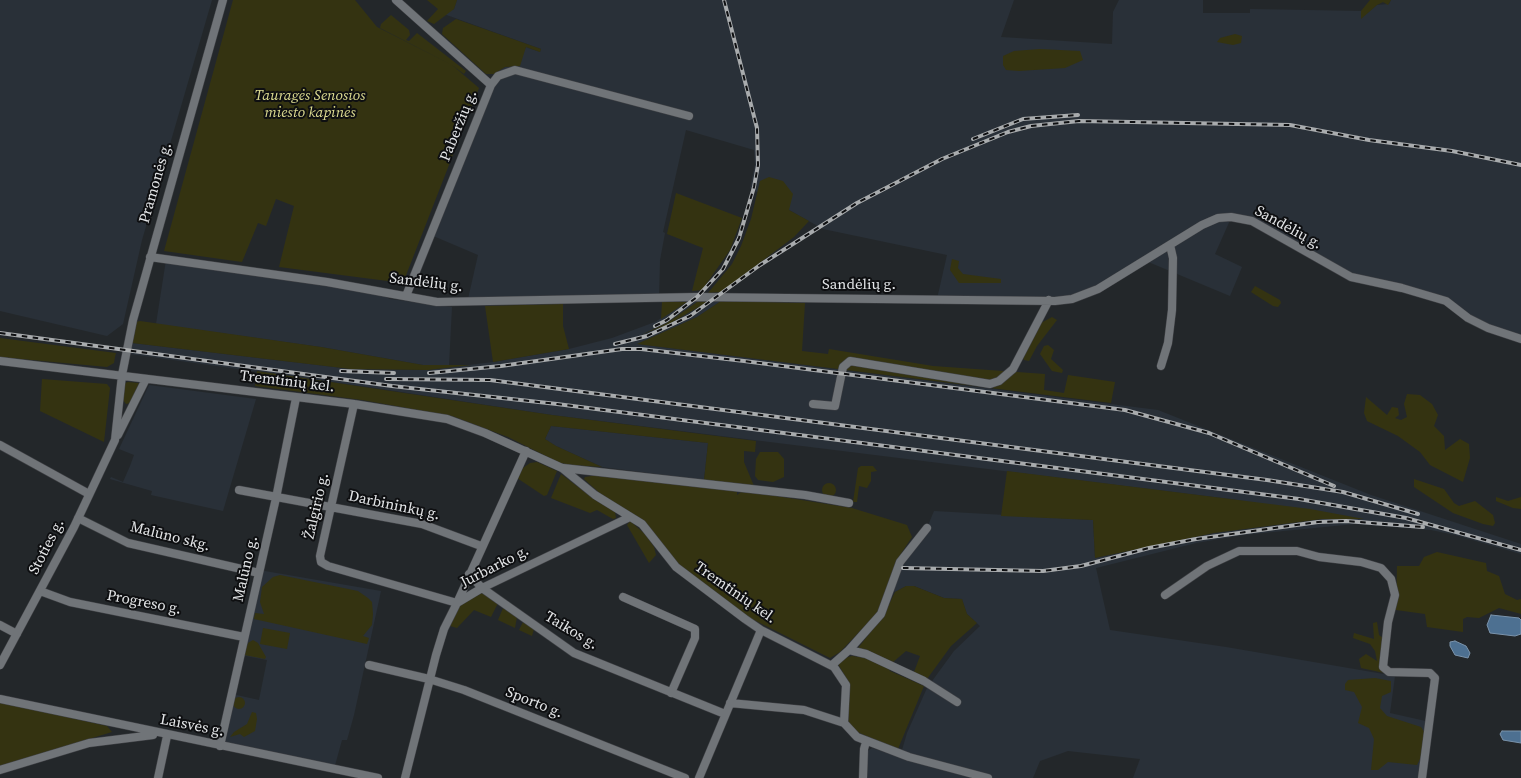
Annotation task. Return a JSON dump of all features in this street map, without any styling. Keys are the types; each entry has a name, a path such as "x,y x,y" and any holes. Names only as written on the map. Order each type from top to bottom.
{"street":[{"name":"Pramonės g.","path":"122,376 133,320 223,0"},
{"name":"Paberžių g.","path":"396,0 491,85 406,296"},
{"path":"491,85 498,76 515,70 689,116"},
{"name":"Sandėlių g.","path":"150,257 327,282 437,302 468,303 690,297 1050,300 1072,299 1098,289 1202,225 1218,218 1244,218 1271,231 1351,277 1402,288 1446,301 1468,318 1488,328 1521,339"},
{"path":"1161,366 1168,343 1172,310 1173,258 1170,245"},
{"path":"813,404 835,406 843,367 850,361 990,384 999,381 1013,369 1050,300"},
{"name":"Tremtinių kel.","path":"0,361 354,404 446,419 526,451 562,468 582,484 642,524 676,568 761,630 832,665 840,673 846,685 844,724"},
{"name":"Stoties g.","path":"115,440 122,376"},
{"name":"Stoties g.","path":"0,665 78,518 146,379"},
{"name":"Malūno g.","path":"220,746 276,498 296,398"},
{"path":"119,402 123,406 133,406"},
{"name":"Žalgirio g.","path":"354,404 320,556 324,564 457,602"},
{"path":"0,445 89,494"},
{"path":"457,602 526,451"},
{"name":"Tremtinių kel.","path":"562,468 805,495 849,503"},
{"path":"582,484 580,475 586,471"},
{"name":"Darbininkų g.","path":"240,490 422,524 481,546"},
{"name":"Jurbarko g.","path":"405,778 429,679 444,629 457,602 482,588 630,517"},
{"name":"Malūno skg.","path":"78,518 128,543 259,573"},
{"path":"832,665 849,650 882,614 900,562 927,528"},
{"path":"1165,595 1207,566 1239,551 1297,551 1319,557 1374,566 1386,573 1391,578 1396,594 1385,637 1382,662 1386,671 1430,673 1435,678 1422,778"},
{"name":"Taikos g.","path":"469,574 482,588 574,653 725,714"},
{"name":"Progreso g.","path":"40,591 70,602 244,636"},
{"path":"623,597 694,629 696,633 693,643 671,693"},
{"path":"0,625 17,634"},
{"path":"699,778 761,630"},
{"path":"849,650 882,660 924,681 957,702"},
{"name":"Sporto g.","path":"369,665 429,679 464,690 684,778"},
{"name":"Laisvės g.","path":"0,699 164,735 378,778"},
{"path":"730,703 804,710 844,724 852,733 866,742 909,757 988,778"},
{"path":"106,740 114,733 108,722"},
{"path":"0,770 67,749 106,740 164,735 158,778"},
{"path":"862,778 866,742"}],"shaded area":[{"path":"0,0 212,0 142,240 123,324 107,336 0,311"},
{"path":"457,0 1014,0 1001,37 1112,44 1113,12 1119,0 1203,0 1203,13 1250,13 1250,9 1361,11 1361,18 1377,5 1389,4 1391,0 1521,0 1521,339 1488,328 1454,305 1355,278 1271,231 1231,218 1215,254 1242,267 1230,296 1146,261 1072,298 937,299 947,255 823,229 750,188 755,165 754,150 686,130 663,232 665,233 660,260 659,298 468,299 478,255 431,235 495,73 505,67 513,66 526,47 540,52 541,49 444,14 454,9"},
{"path":"166,260 372,290 390,299 452,307 449,365 423,365 321,347 156,324"},
{"path":"709,301 721,301 697,317 638,344 1158,410 1371,495 1521,544 1521,554 1431,530 1355,524 1243,535 1196,543 1096,568 1110,630 1226,647 1395,676 1390,713 1430,722 1422,778 1133,778 1140,759 1068,751 1040,761 1033,778 865,778 866,752 872,748 900,757 907,733 927,688 954,651 980,626 967,614 962,599 944,598 914,586 906,586 895,592 891,589 900,562 927,528 934,511 1093,520 1095,558 1214,533 1322,519 1360,519 1230,499 552,415 130,354 132,343 351,369 428,370 493,362 569,349 612,338 655,322 687,302 697,302 667,323 646,333 669,324"},
{"path":"149,385 256,399 223,511 151,495 152,491 110,479 111,477 123,482 130,466 134,455 119,449"},
{"path":"551,426 708,443 704,480 602,467 545,439"},
{"path":"259,570 381,591 354,715 347,740 342,740 334,769 220,746 232,694 259,700 267,660 241,655"}],"green space":[{"name":"Tauragės Senosios miesto kapinės","path":"233,0 355,0 377,27 452,65 479,88 403,283 279,267 294,206 276,199 266,226 258,223 242,262 164,251"},
{"path":"427,0 457,0 454,9 434,24 427,21 438,9"},
{"path":"1370,0 1391,0 1388,5 1383,2 1377,5 1361,19 1361,11"},
{"path":"391,15 409,30 410,35 406,40 409,41 417,33 466,71 464,74 452,65 380,28 381,24"},
{"path":"456,19 541,49 540,52 526,47 520,66 505,67 494,74 486,74 442,34 443,28"},
{"path":"1235,34 1242,36 1241,43 1233,45 1217,42 1220,38"},
{"path":"1040,49 1080,51 1083,60 1065,68 1019,71 1006,70 1003,65 1003,56 1014,51"},
{"path":"769,177 783,181 793,194 789,210 809,221 794,237 721,292 708,293 732,264 751,219 760,181"},
{"path":"676,193 742,218 730,250 702,290 692,291 703,248 667,234"},
{"path":"952,259 959,261 958,268 963,274 1001,279 1001,283 959,283 950,270"},
{"path":"1255,286 1280,300 1281,303 1278,307 1273,306 1251,292"},
{"path":"709,301 669,324 641,335 667,323 697,302"},
{"path":"721,301 805,303 802,351 828,354 829,349 933,366 1045,374 1044,390 1064,393 1068,375 1115,382 1111,403 637,344 697,317"},
{"path":"662,302 687,302 661,319"},
{"path":"563,304 563,326 569,349 493,362 485,306"},
{"path":"1052,317 1057,320 1037,346 1029,361 1024,360 1023,358 1041,323"},
{"path":"140,321 321,347 423,365 471,365 428,370 351,369 132,343 136,322"},
{"path":"0,338 116,353 114,363 107,367 0,357"},
{"path":"1048,345 1054,350 1051,359 1063,370 1062,373 1052,371 1040,354 1044,346"},
{"path":"257,371 552,415 756,441 755,452 744,451 744,462 754,486 704,480 708,443 551,426 545,439 602,467 572,465 560,463 508,437 452,416 362,400 255,386"},
{"path":"42,379 107,384 110,388 104,442 40,411"},
{"path":"125,383 139,383 130,403 126,404 123,400"},
{"path":"1407,394 1420,395 1432,404 1438,415 1434,426 1444,436 1445,450 1460,439 1469,444 1470,458 1463,482 1430,465 1420,452 1398,436 1367,421 1364,413 1366,397 1387,415 1392,407 1398,408 1399,415 1395,418 1401,420 1407,417 1404,404"},
{"path":"760,452 778,452 784,459 784,477 773,482 758,480 755,476 756,459"},
{"path":"537,462 557,471 547,495 544,496 517,478 523,468 530,463"},
{"path":"861,466 873,466 877,471 871,472 871,481 867,488 859,486 857,502 853,502 858,468"},
{"path":"1007,471 1310,509 1364,519 1322,519 1214,533 1095,558 1093,520 1001,516"},
{"path":"561,474 615,512 616,518 613,519 597,510 590,513 551,498"},
{"path":"598,475 737,491 737,495 741,492 751,492 852,508 907,525 912,537 898,558 880,610 840,652 830,658 750,618 681,567 641,519 603,496 584,479 585,477"},
{"path":"1414,479 1444,489 1454,503 1459,506 1475,501 1493,515 1495,523 1493,526 1483,524 1453,513 1414,487"},
{"path":"829,483 834,485 836,490 834,495 829,497 824,495 822,490 824,485"},
{"path":"1496,497 1508,501 1521,497 1521,509 1496,501"},
{"path":"630,521 646,535 654,547 656,555 649,563 627,525"},
{"path":"1437,552 1486,563 1487,571 1499,576 1505,594 1517,600 1521,599 1521,614 1499,608 1479,618 1467,617 1463,619 1463,632 1427,627 1425,614 1396,610 1397,566 1419,566 1424,557"},
{"path":"280,575 358,591 368,598 372,602 373,614 372,625 363,636 369,638 367,644 254,619 255,613 264,614 260,602 262,587 273,577"},
{"path":"906,586 914,586 944,598 962,599 967,614 977,623 951,646 927,679 914,672 920,656 906,651 892,663 858,648 884,615 895,592"},
{"path":"482,593 498,603 491,617 474,610 457,628 450,626 461,604"},
{"path":"503,608 517,617 515,628 498,620"},
{"path":"523,622 534,629 532,636 519,630"},
{"path":"1377,622 1379,635 1387,641 1385,668 1389,674 1361,668 1359,659 1366,654 1377,661 1375,651 1370,644 1353,638 1354,633 1374,639 1373,623"},
{"path":"263,628 290,633 287,649 260,644"},
{"path":"253,640 258,643 266,657 265,659 244,655 248,643"},
{"path":"852,656 866,658 886,666 890,671 924,686 898,749 857,732 848,721 850,684 838,664 841,659"},
{"path":"1375,678 1391,681 1391,692 1382,696 1380,708 1387,716 1421,727 1425,733 1422,755 1417,765 1388,762 1378,770 1371,770 1374,739 1369,728 1358,723 1362,707 1354,692 1345,690 1345,684 1348,680"},
{"path":"239,697 245,703 239,709 233,703"},
{"path":"0,702 107,726 112,732 0,766"},
{"path":"252,712 256,713 257,719 255,731 244,737 240,734 230,737 234,732 247,724"}],"water":[{"path":"1491,615 1519,618 1521,620 1521,634 1515,636 1490,633 1487,625"},
{"path":"1455,641 1466,646 1470,653 1468,658 1455,655 1450,642"},
{"path":"1502,731 1521,731 1521,743 1503,740 1500,734"}],"railway":[{"path":"655,326 667,320 697,297 723,269 739,238 754,187 758,165 757,128 724,0"},
{"path":"973,139 1023,119 1078,115"},
{"path":"615,344 647,336 690,316 760,265 857,203 942,159 1008,132 1031,126 1079,121 1290,125 1369,140 1452,151 1521,165"},
{"path":"0,333 392,386 557,404 1299,499 1406,518 1521,550"},
{"path":"429,373 501,366 622,349 641,349 744,361 1125,410 1209,433 1334,486"},
{"path":"341,371 394,373"},
{"path":"386,379 490,380 1267,480 1343,492 1418,514"},
{"path":"903,568 1043,571 1081,566 1149,548 1196,539 1318,522 1346,521 1423,527"}]}
